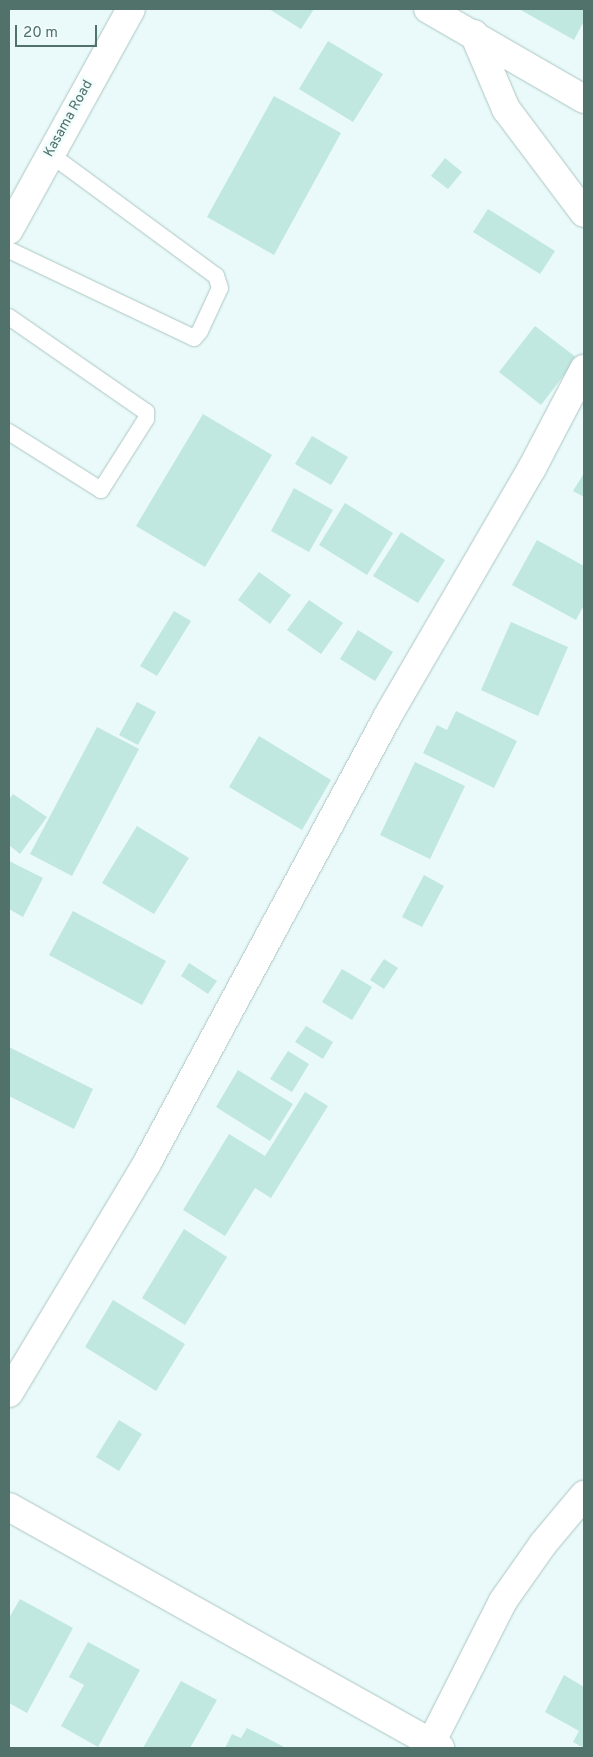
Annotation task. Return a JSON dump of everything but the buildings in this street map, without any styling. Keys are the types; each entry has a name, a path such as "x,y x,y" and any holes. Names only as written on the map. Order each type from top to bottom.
{"street":[{"name":"Kasama Road","path":"9,230 131,9"},
{"path":"428,9 584,99"},
{"path":"474,34 506,109 584,213"},
{"path":"9,1393 147,1163 390,712 532,468 584,369"},
{"path":"9,1507 435,1746 503,1601 543,1544 584,1495"}],"lane":[{"path":"9,250 194,338 200,331 220,288 216,276 50,154"},
{"path":"9,316 146,412 146,419 101,490 9,432"}]}
